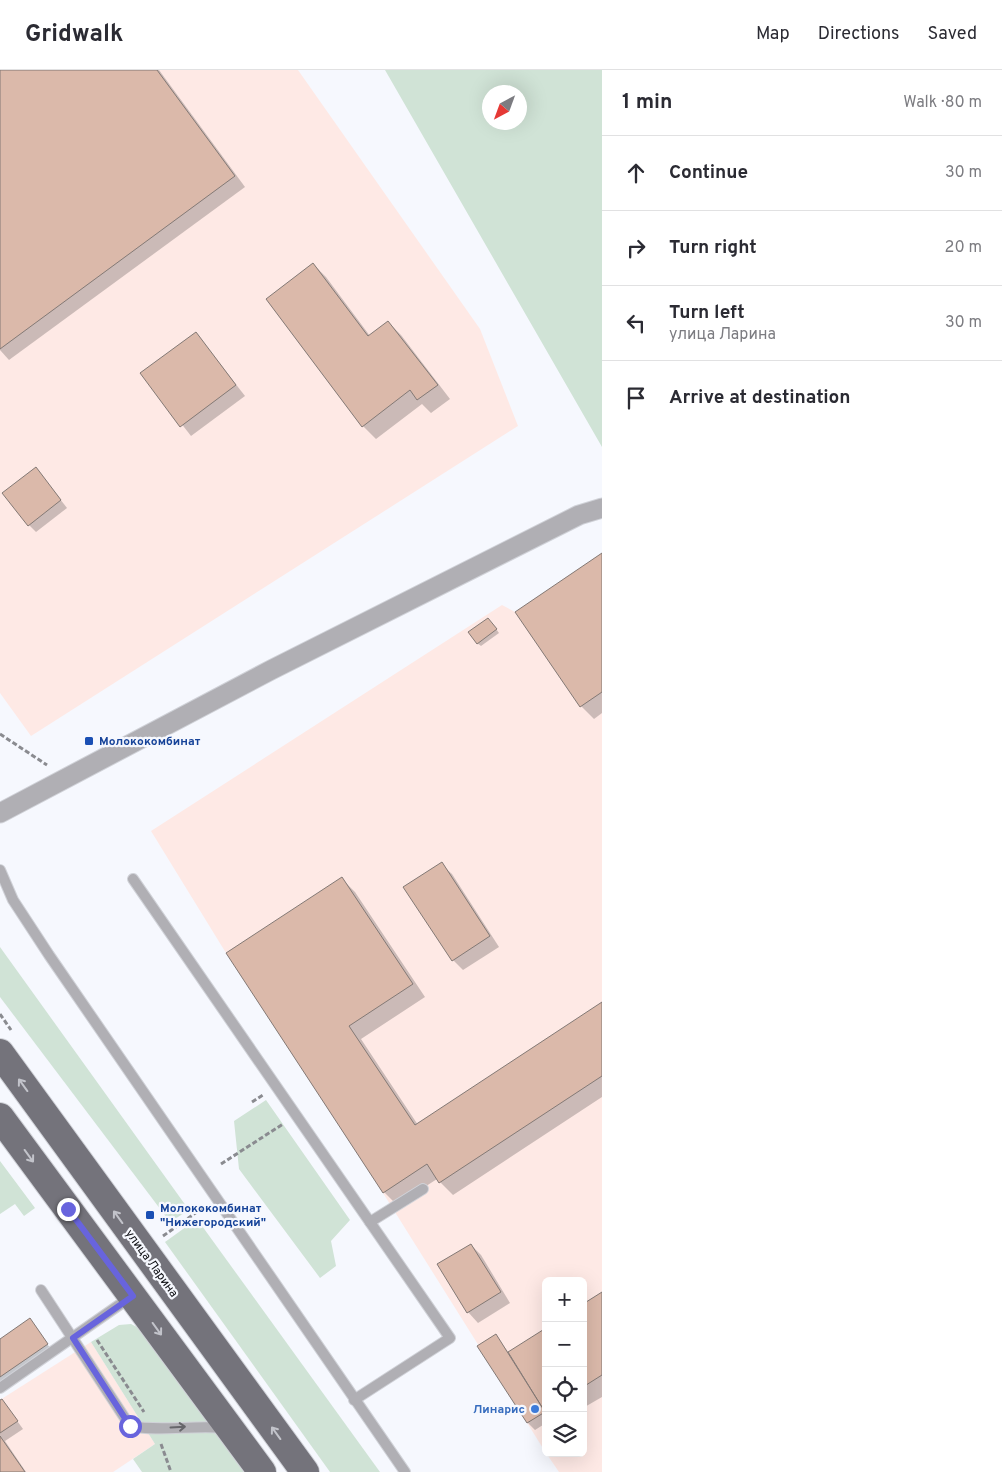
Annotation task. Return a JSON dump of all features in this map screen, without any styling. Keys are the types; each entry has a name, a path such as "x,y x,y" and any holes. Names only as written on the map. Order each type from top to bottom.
{"main road":[{"name":"улица Ларина","path":"0,1053 305,1472"},
{"path":"0,1117 262,1472"}],"street":[{"path":"0,813 271,670 579,515 602,508"}],"lane":[{"path":"0,870 13,900 49,955 405,1472"},
{"path":"133,879 450,1338 354,1400"},
{"path":"370,1222 423,1189"},
{"path":"40,1290 130,1426 146,1429 205,1426 230,1428"},
{"path":"0,1388 133,1296"}],"path":[{"path":"0,734 48,765"},
{"path":"221,1164 283,1124"},
{"path":"177,1226 204,1207"}],"shaded area":[{"path":"0,70 298,70 480,329 518,426 31,736 0,693"},
{"path":"602,553 602,1472 559,1472 549,1457 587,1457 587,1277 542,1277 542,1447 383,1193 226,953 151,831 502,605 515,612"},
{"path":"91,1342 155,1444 113,1472 0,1472 0,1400"}],"green space":[{"path":"385,70 602,70 602,447"},
{"path":"0,947 189,1210 170,1222 0,997"},
{"path":"266,1100 350,1220 331,1241 336,1266 320,1278 239,1169 234,1121"},
{"path":"0,1161 35,1208 24,1216 15,1204 0,1214"},
{"path":"197,1219 380,1472 330,1472 165,1242"},
{"path":"131,1324 141,1329 244,1472 142,1472 133,1459 155,1444 91,1342 119,1325"}],"building":[{"path":"0,70 157,70 235,176 0,349"},
{"path":"313,263 368,336 388,321 438,385 417,400 410,390 362,427 266,299"},
{"path":"196,332 236,385 180,427 140,373"},
{"path":"36,467 61,500 28,526 2,493"},
{"path":"602,553 602,692 580,707 515,612"},
{"path":"488,618 497,629 477,644 468,632"},
{"path":"442,862 490,936 452,961 403,887"},
{"path":"342,877 413,984 349,1026 415,1125 602,1002 602,1076 439,1183 427,1164 383,1193 226,953"},
{"path":"471,1244 501,1292 467,1313 437,1264"},
{"path":"602,1292 602,1375 587,1384 587,1322 587,1301"},
{"path":"30,1318 48,1344 0,1377 0,1339"},
{"path":"542,1331 542,1407 508,1352"},
{"path":"496,1334 542,1407 542,1414 527,1423 477,1346"},
{"path":"2,1399 18,1421 0,1433 0,1400"},
{"path":"0,1436 25,1472 0,1472"}],"place":[{"name":"Молококомбинат","path":"89,741"},
{"name":"Молококомбинат \"Нижегородский\"","path":"150,1215"},
{"name":"Линарис","path":"535,1409"}],"route":[{"path":"68,1209 133,1296 110,1310 73,1338 130,1426"}]}
